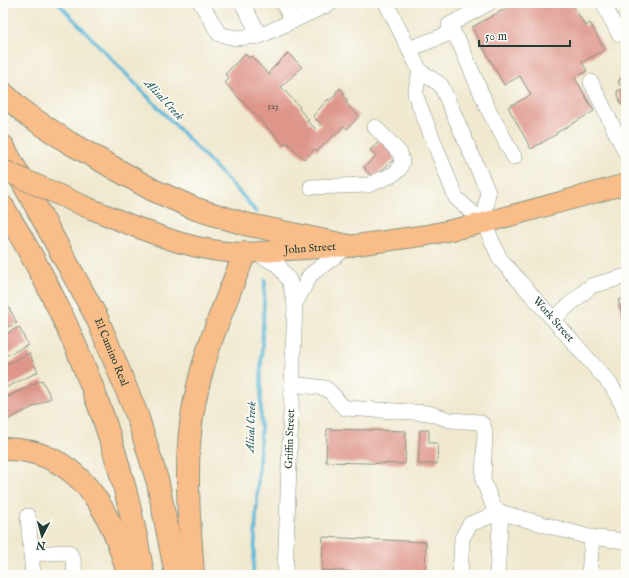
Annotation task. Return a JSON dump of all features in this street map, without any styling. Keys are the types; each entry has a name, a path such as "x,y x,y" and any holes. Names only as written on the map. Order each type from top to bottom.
{"highway":[{"path":"3,93 26,114 68,142 153,190 196,209 245,224 349,246"},
{"name":"El Camino Real","path":"3,146 97,318 137,415 158,483 176,575"},
{"path":"3,207 23,239 65,322 98,404 125,493 143,575"},
{"path":"193,575 188,493 189,444 197,390 207,352 220,315 251,253"},
{"path":"3,449 22,450 43,455 62,464 80,478 95,496 109,521 123,554 128,575"}],"main road":[{"name":"John Street","path":"3,170 84,206 180,243 232,253 349,246 428,235 484,223 626,184"}],"street":[{"path":"201,3 219,34 236,38 260,36 331,3"},
{"path":"242,3 260,36"},
{"path":"283,3 293,21"},
{"path":"489,3 449,25 460,44 488,109 514,157"},
{"path":"603,3 619,34"},
{"path":"391,4 409,49 420,71 441,85 488,192 484,223"},
{"path":"409,49 453,32"},
{"name":"Work Street","path":"420,71 415,94 456,198 484,223 500,259 553,319 620,387 622,404 626,415"},
{"path":"591,82 626,153"},
{"path":"311,187 368,185 392,175 399,170 402,162 400,153 375,127"},
{"name":"Griffin Street","path":"295,304 310,275 349,246"},
{"name":"Griffin Street","path":"251,253 278,265 289,280 295,304 285,575"},
{"path":"553,319 591,286 626,276"},
{"path":"292,384 325,388 330,391 340,405 345,408 429,413 450,420 479,422 482,424 485,431 483,480 494,508 501,512 592,537 626,541"},
{"path":"460,575 462,538 470,524 501,512"},
{"path":"497,575 501,512"},
{"path":"28,516 33,575"},
{"path":"589,575 592,537"},
{"path":"31,554 68,552 73,559 75,575"}],"building":[{"path":"516,3 572,3 585,26 590,23 605,50 582,62 587,71 575,78 594,111 531,149 508,107 531,95 520,76 504,85 472,27"},
{"path":"288,53 302,67 281,87 300,107 299,109 309,120 307,121 316,129 321,124 313,116 328,99 329,101 336,94 335,93 340,88 348,101 346,103 359,116 347,129 344,126 317,151 315,149 304,159 287,142 284,145 225,83 229,79 225,74 245,54 249,58 251,56 269,75 271,74 269,72"},
{"path":"622,79 625,82 622,85 619,82"},
{"path":"626,88 626,104 621,105 617,91"},
{"path":"382,139 392,150 394,161 392,161 374,178 365,170 366,169 364,167 376,156 370,150"},
{"path":"626,298 626,329 618,300"},
{"path":"7,304 17,323 3,329 3,306"},
{"path":"19,327 28,345 3,357 3,335"},
{"path":"29,353 38,372 3,389 3,366"},
{"path":"42,380 51,398 3,422 3,399"},
{"path":"327,429 406,431 405,464 326,462"},
{"path":"420,430 429,430 429,443 438,443 437,464 418,464"},
{"path":"323,537 426,542 425,575 322,570"},
{"path":"511,573 540,574 540,575 511,575"}],"waterway":[{"name":"Alisal Creek","path":"58,3 244,197 256,212"},
{"name":"Alisal Creek","path":"253,575 261,427 261,365 265,280"}]}
